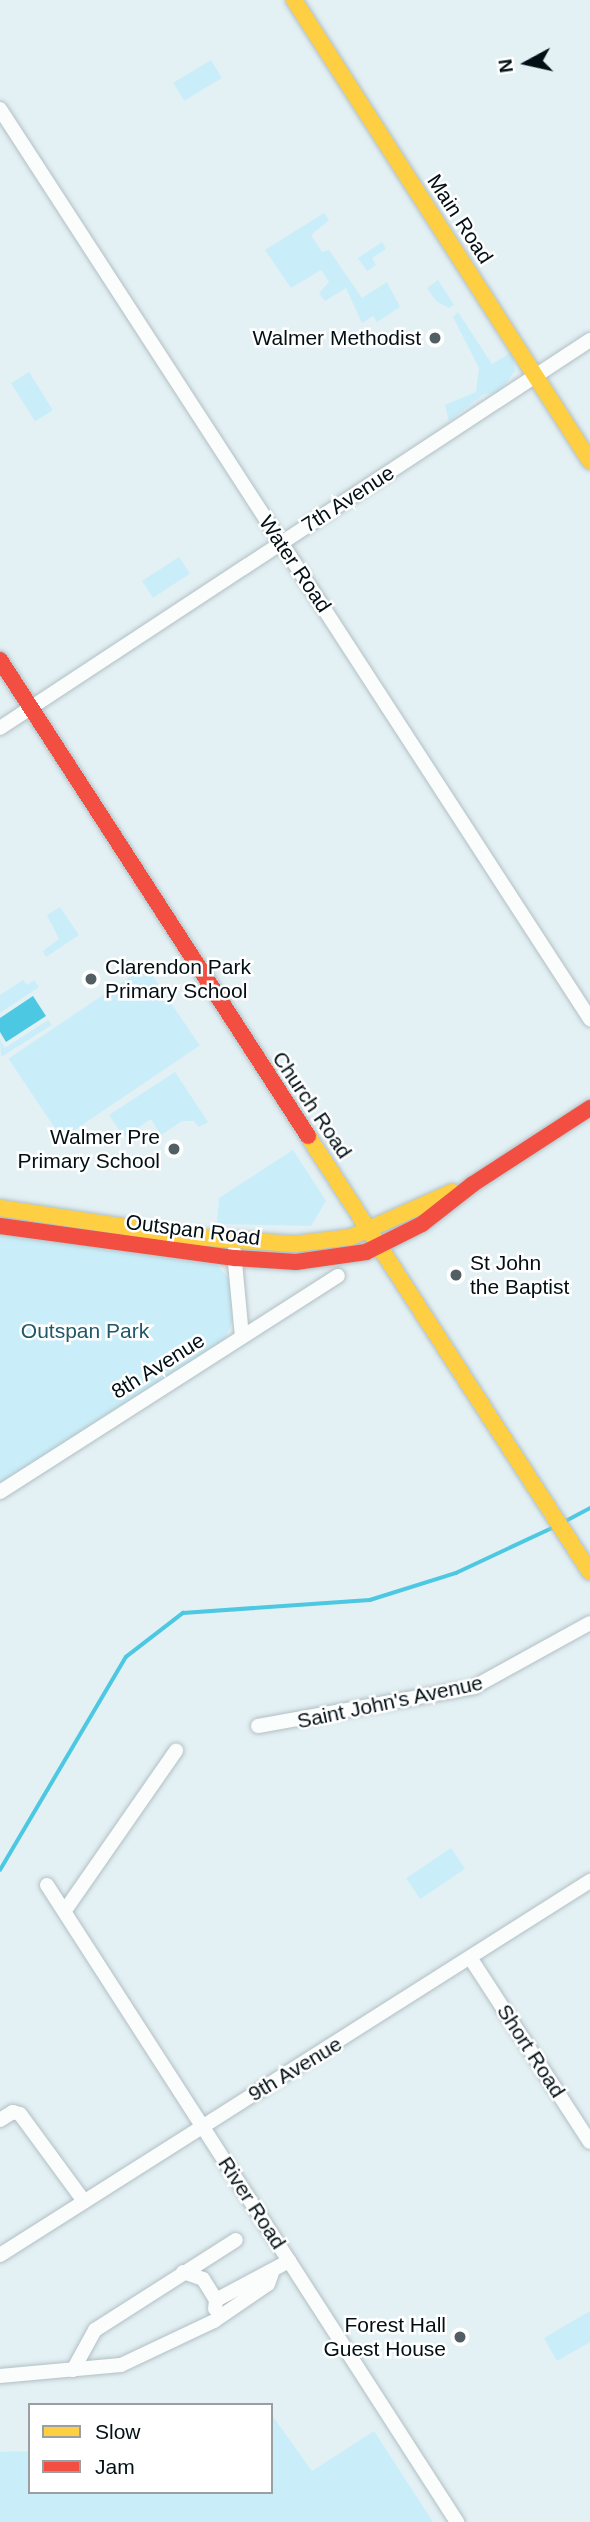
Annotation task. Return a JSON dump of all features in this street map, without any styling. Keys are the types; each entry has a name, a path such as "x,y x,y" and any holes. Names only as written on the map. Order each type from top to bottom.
{"street":[{"name":"Main Road","path":"294,0 590,461"},
{"name":"Water Road","path":"0,109 590,1018"},
{"name":"7th Avenue","path":"0,727 590,340"},
{"name":"Church Road","path":"0,660 590,1572"},
{"path":"381,1247 422,1224 473,1184 590,1108"},
{"path":"369,1229 473,1184"},
{"name":"Outspan Road","path":"0,1208 233,1241 319,1243 369,1229"},
{"name":"Outspan Road","path":"0,1226 235,1258 307,1261 381,1247"},
{"path":"233,1241 243,1337"},
{"name":"8th Avenue","path":"0,1492 338,1276"},
{"name":"Saint John's Avenue","path":"258,1726 474,1687 590,1623"},
{"path":"66,1909 176,1751"},
{"name":"9th Avenue","path":"0,2255 202,2125 471,1959 590,1881"},
{"name":"River Road","path":"47,1885 66,1909 457,2522"},
{"name":"Short Road","path":"471,1959 590,2142"},
{"path":"0,2120 13,2112 20,2114 84,2201"},
{"path":"73,2370 95,2330 236,2240"},
{"path":"0,2376 121,2365 214,2320 268,2284 272,2273 289,2261"},
{"path":"183,2272 204,2279 216,2300 214,2320"},
{"path":"216,2300 259,2273 272,2273"}],"green space":[{"path":"211,60 222,78 184,101 173,83"},
{"path":"324,213 329,220 311,235 322,252 329,250 362,298 387,282 400,307 377,322 373,316 362,323 346,288 325,301 319,293 329,282 321,270 291,288 265,250"},
{"path":"382,242 386,249 372,258 376,265 367,271 358,258"},
{"path":"438,280 454,305 449,308 436,301 427,288"},
{"path":"458,312 492,364 512,352 515,371 499,392 484,394 449,421 445,405 476,392 479,368 453,317"},
{"path":"29,372 53,410 35,421 11,383"},
{"path":"179,557 190,574 153,598 142,581"},
{"path":"60,907 79,935 46,957 43,951 59,939 47,915"},
{"path":"146,966 200,1046 62,1138 8,1059"},
{"path":"23,980 27,985 34,980 39,987 0,1013 0,995"},
{"path":"48,1020 52,1025 1,1057 0,1040 5,1048"},
{"path":"175,1072 208,1122 199,1127 194,1121 182,1121 161,1135 151,1119 124,1137 109,1115"},
{"path":"293,1150 326,1201 311,1226 217,1224 219,1198"},
{"name":"Outspan Park","path":"0,1234 217,1265 231,1281 234,1318 224,1341 0,1486"},
{"path":"451,1848 465,1869 420,1899 406,1878"},
{"path":"590,2311 590,2342 557,2361 544,2338"},
{"path":"273,2417 312,2471 374,2431 433,2522 0,2522 0,2452 28,2451 28,2494 273,2494"}],"water":[{"path":"33,996 46,1016 6,1042 0,1032 0,1018"}],"waterway":[{"path":"564,1522 590,1508"},
{"path":"0,1870 126,1657 183,1613 370,1600 456,1573 554,1527"}],"traffic: slow":[{"path":"294,0 590,461"},
{"path":"308,1136 590,1572"},
{"path":"0,1208 192,1237 295,1244 351,1237 452,1192"}],"traffic: jam":[{"path":"0,660 308,1136"},
{"path":"0,1226 235,1258 296,1262 366,1252 422,1224 473,1184 590,1108"}],"place":[{"name":"Walmer Methodist","path":"435,338"},
{"name":"Clarendon Park Primary School","path":"91,979"},
{"name":"Walmer Pre Primary School","path":"174,1149"},
{"name":"St John the Baptist","path":"456,1275"},
{"name":"Forest Hall Guest House","path":"460,2337"}]}
